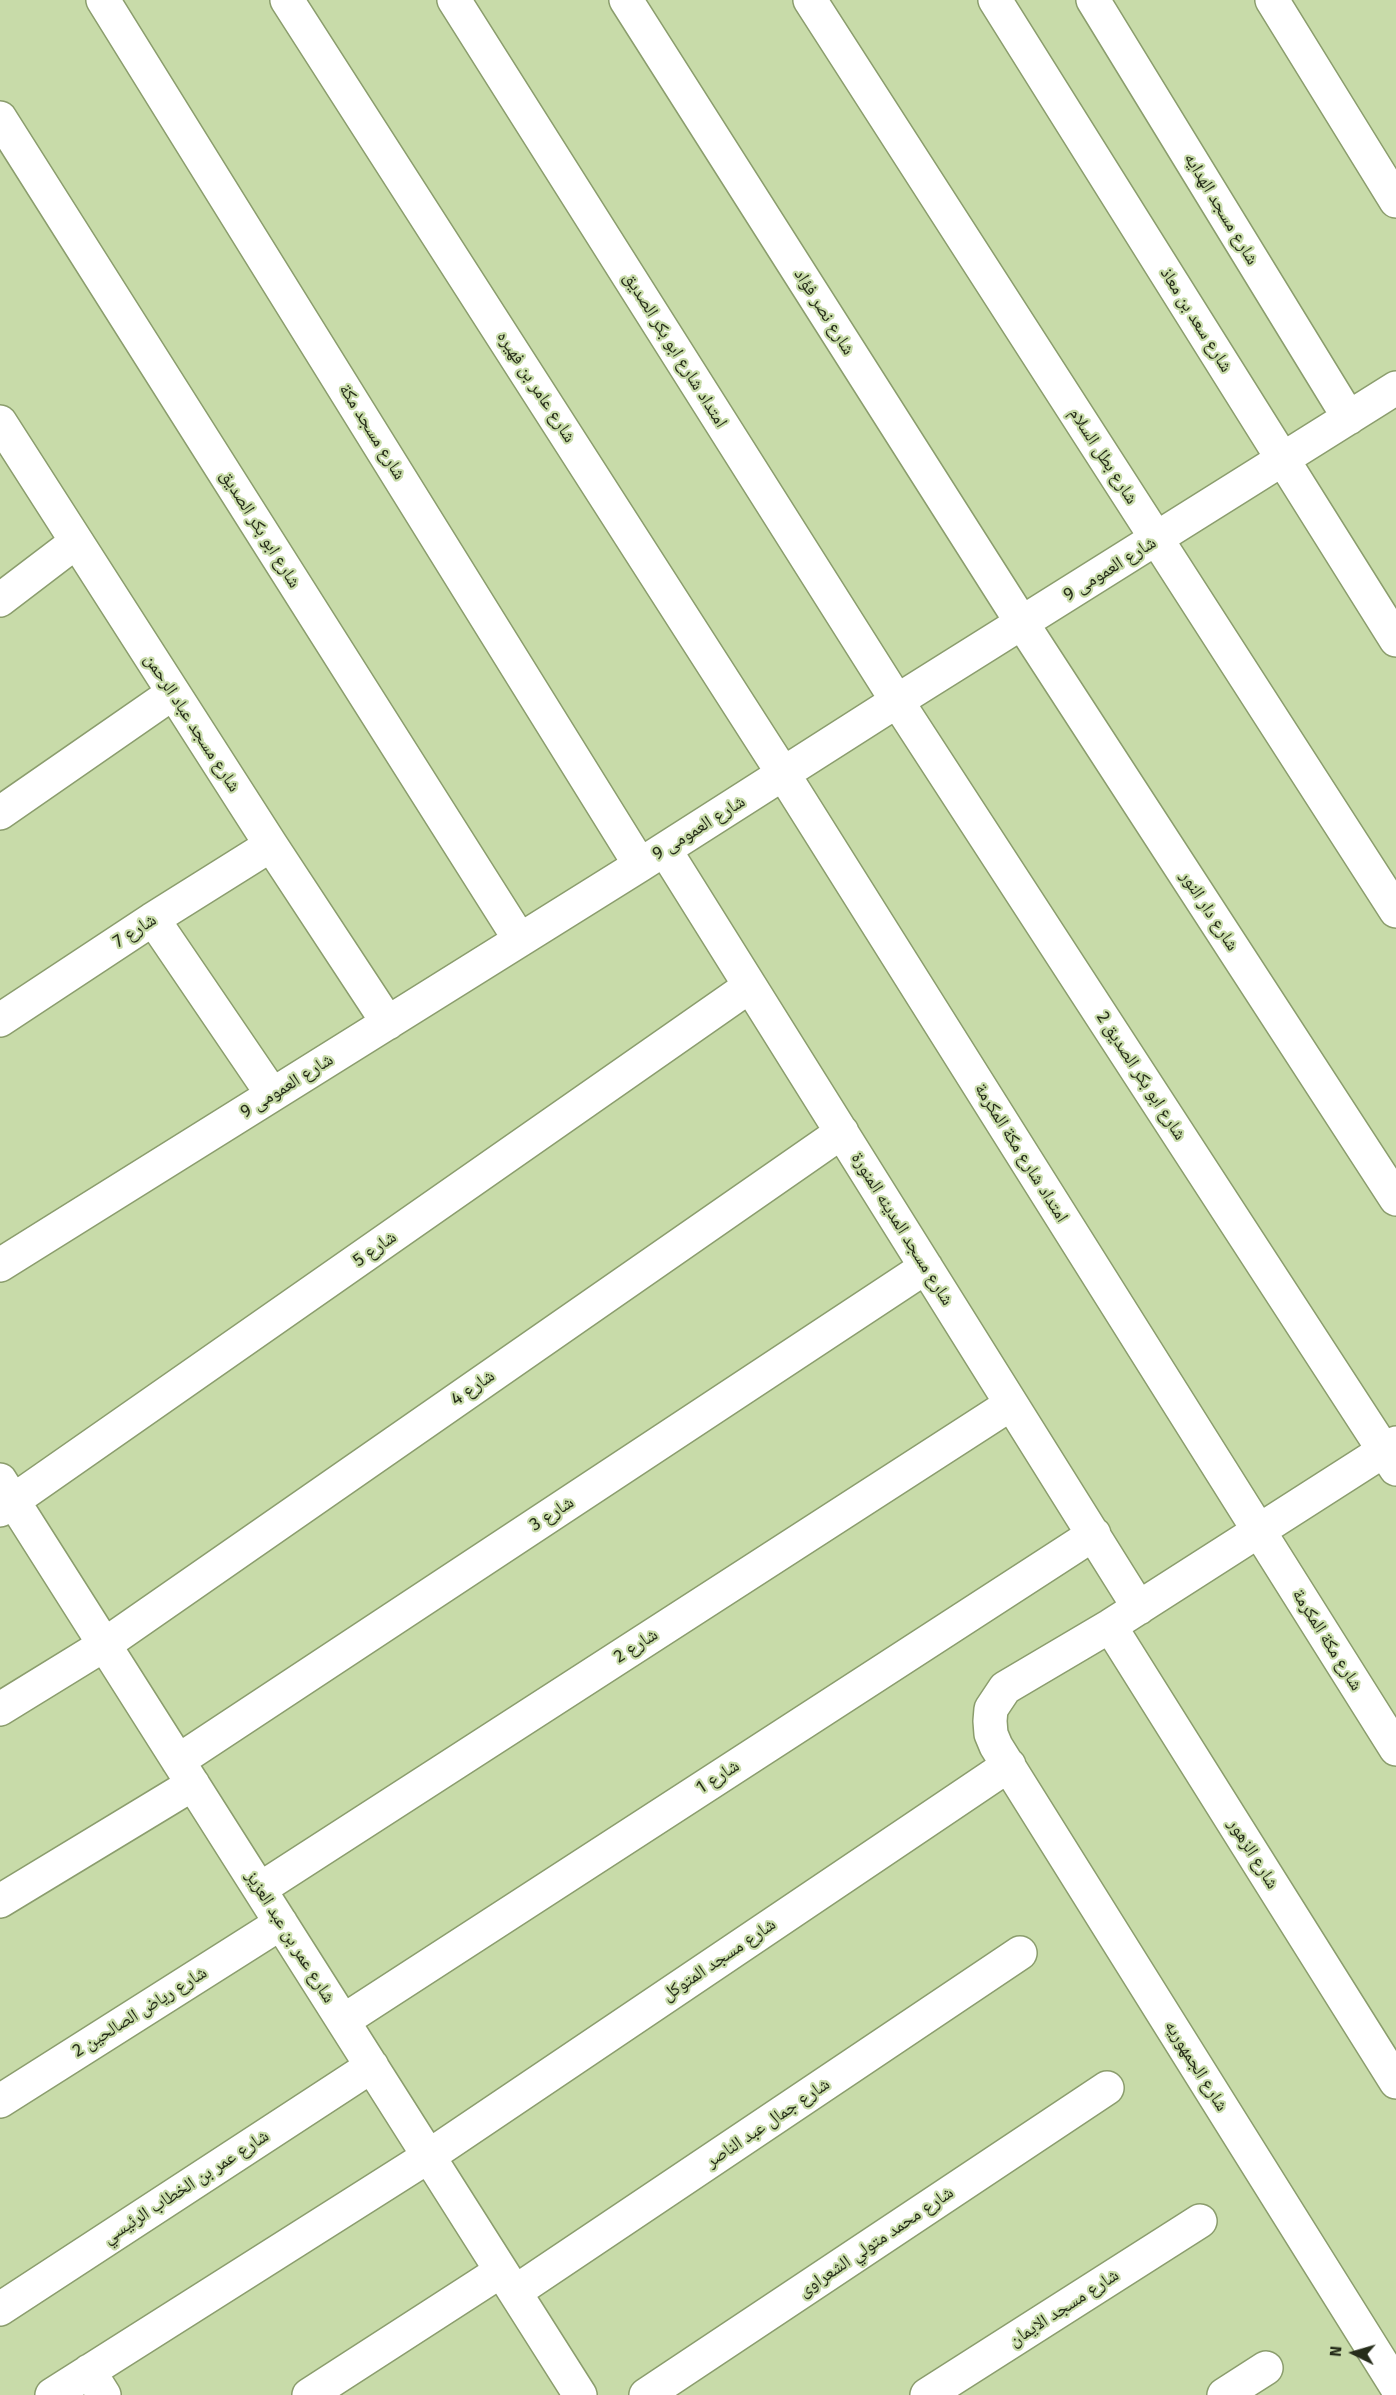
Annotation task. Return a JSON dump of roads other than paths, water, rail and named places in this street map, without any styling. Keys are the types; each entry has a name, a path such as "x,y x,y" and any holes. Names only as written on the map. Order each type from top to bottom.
{"street":[{"name":"شارع مسجد مكة","path":"103,0 652,857"},
{"name":"شارع عامر بن فهيره","path":"287,0 784,775"},
{"name":"امتداد شارع ابو بكر الصديق","path":"454,0 897,701"},
{"name":"شارع نصر فؤاد","path":"626,0 1022,623"},
{"name":"شارع بطل السلام","path":"810,0 1396,911"},
{"name":"شارع سعد بن معاذ","path":"995,0 1396,640"},
{"name":"شارع مسجد الهدايه","path":"1093,0 1349,418"},
{"path":"1272,0 1396,201"},
{"name":"شارع ابو بكر الصديق","path":"0,118 520,940"},
{"name":"شارع العمومى 9","path":"0,1265 784,775 897,701 1396,388"},
{"name":"شارع مسجد عباد الرحمن","path":"0,423 388,1023"},
{"path":"0,600 76,542"},
{"name":"شارع دار النور","path":"1022,623 1396,1199"},
{"path":"0,813 173,693"},
{"name":"شارع ابو بكر الصديق 2","path":"897,701 1392,1454"},
{"name":"امتداد شارع مكة المكرمة","path":"784,775 1259,1532"},
{"name":"شارع 7","path":"0,1020 153,919 271,845"},
{"name":"شارع مسجد المدينه المنورة","path":"652,857 750,987 1139,1608"},
{"path":"153,919 272,1095"},
{"name":"شارع 5","path":"5,1497 750,987"},
{"name":"شارع 4","path":"0,1709 104,1644 842,1132"},
{"name":"شارع 3","path":"0,1901 185,1772 926,1267"},
{"name":"شارع 2","path":"260,1889 1011,1404"},
{"path":"1002,1756 991,1734 992,1709 1005,1688 1110,1626 1259,1532 1392,1454"},
{"name":"شارع عمر بن عبد العزيز","path":"5,1497 104,1644 580,2395"},
{"name":"شارع مكة المكرمة","path":"1259,1532 1396,1749"},
{"name":"شارع 1","path":"343,2021 1094,1534"},
{"name":"شارع الزهور","path":"1110,1626 1396,2082"},
{"name":"شارع مسجد المتوكل","path":"52,2395 97,2383 429,2156 1002,1756"},
{"name":"شارع الجمهوريه","path":"1002,1756 1396,2386"},
{"name":"شارع رياض الصالحين 2","path":"0,2101 281,1923"},
{"name":"شارع جمال عبد الناصر","path":"309,2395 508,2282 1020,1953"},
{"name":"شارع عمر بن الخطاب الرئيسي","path":"0,2309 372,2066"},
{"name":"شارع محمد متولي الشعراوى","path":"646,2395 1107,2088"},
{"name":"شارع مسجد الايمان","path":"927,2395 1200,2221"},
{"path":"1224,2395 1266,2368"}]}
